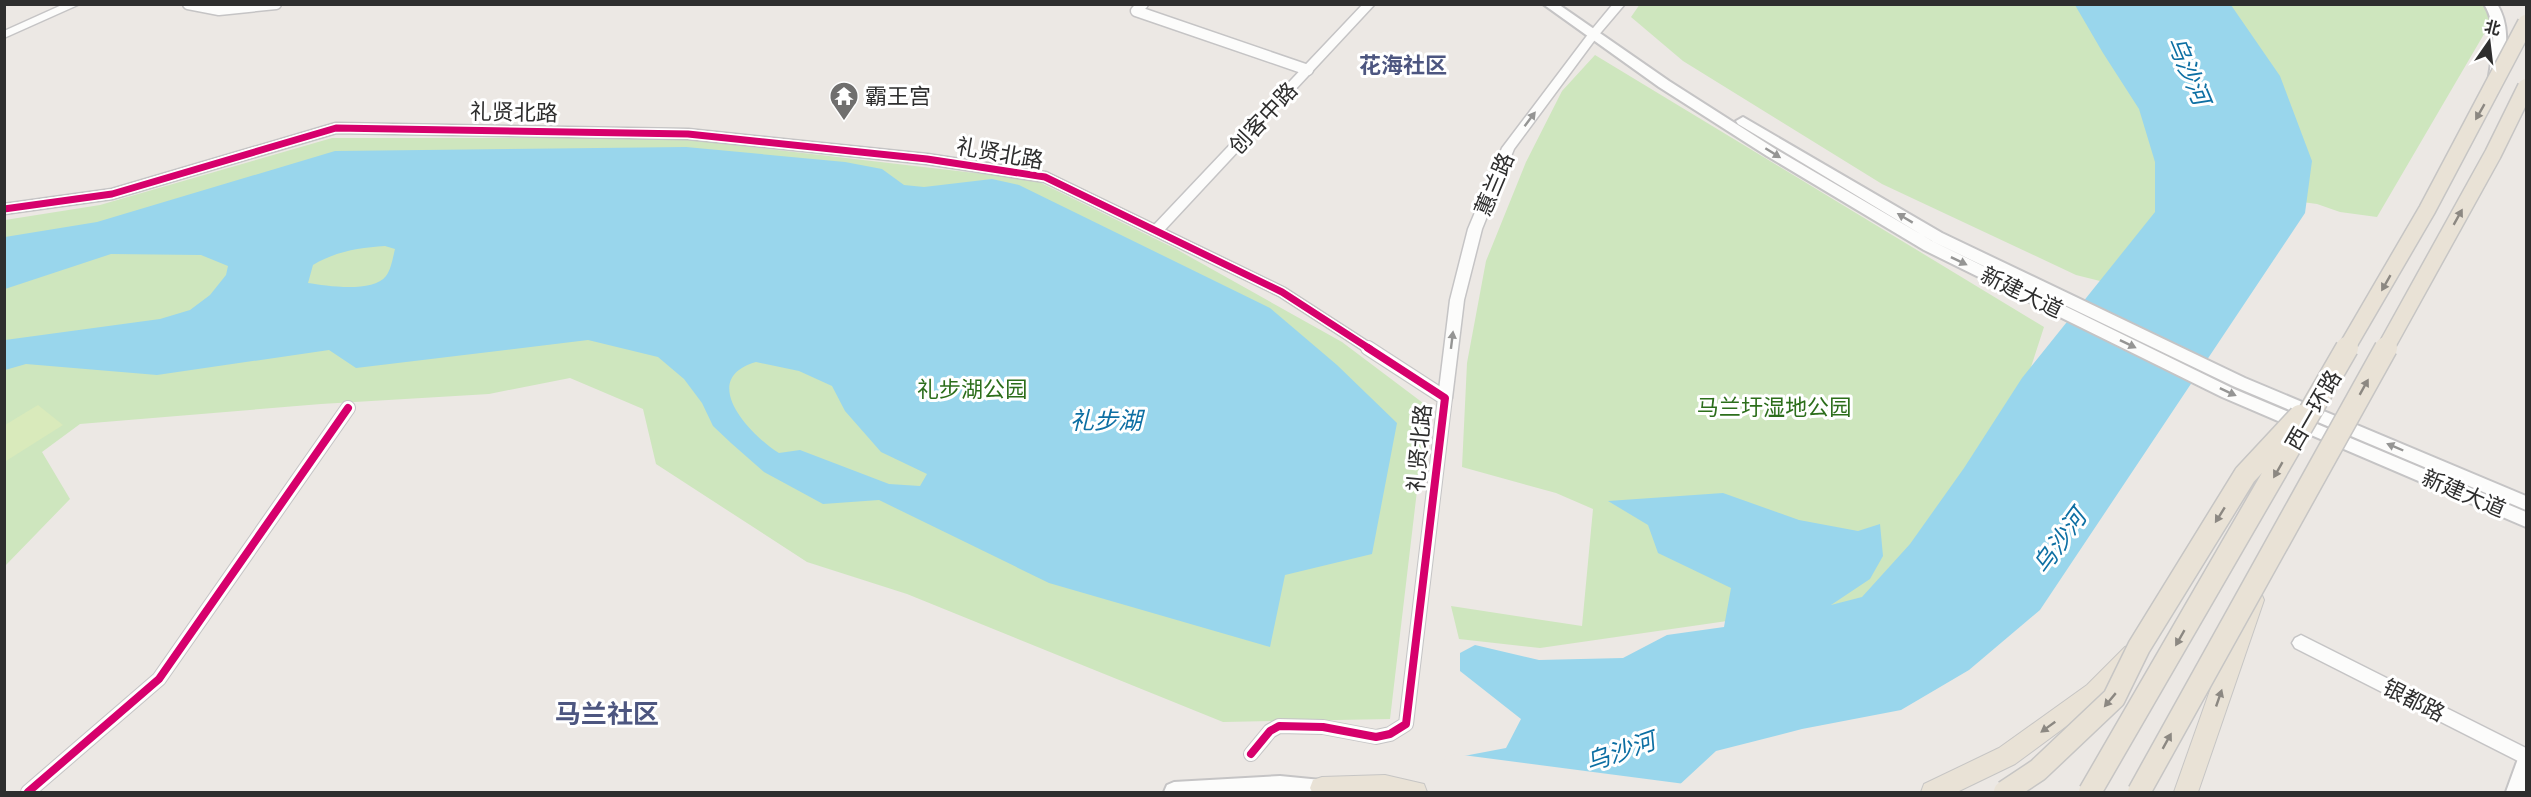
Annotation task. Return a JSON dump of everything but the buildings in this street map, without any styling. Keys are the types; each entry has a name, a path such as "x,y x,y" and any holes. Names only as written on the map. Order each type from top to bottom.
{"highway":[{"name":"西一环路","path":"2091,792 2325,390 2495,86 2526,23"},
{"name":"西一环路","path":"2139,792 2493,154 2526,87"},
{"path":"2005,792 2038,770 2114,698 2139,647 2245,474 2325,390"},
{"path":"2186,792 2266,564"},
{"path":"1933,792 2007,756 2095,692 2139,647"},
{"path":"1332,790 1385,786 1415,792"}],"main road":[{"name":"新建大道","path":"1549,4 1596,31"},
{"name":"新建大道","path":"1568,4 1596,31 1664,84 1772,153 1929,246 2085,315 2179,361 2239,382 2526,502"},
{"path":"2490,4 2494,9 2500,32 2495,86"},
{"name":"新建大道","path":"2179,361 2228,393 2526,519"},
{"path":"2516,792 2526,763"},
{"path":"1174,792 1232,786 1332,790"}],"street":[{"path":"4,35 75,4"},
{"path":"188,4 219,10 276,4"},
{"path":"1143,4 1136,11 1308,70"},
{"name":"创客中路","path":"1156,231 1370,4"},
{"name":"蕙兰路","path":"1445,398 1457,300 1476,229 1508,148 1596,31 1620,4"},
{"name":"礼贤北路","path":"4,209 112,194 336,128 688,134 927,159 1045,177 1282,292 1445,398 1406,724 1390,734 1376,737 1323,727 1279,726 1270,731 1251,754"},
{"path":"28,792 159,680 348,408"},
{"name":"银都路","path":"2301,643 2526,757"}],"green space":[{"path":"1640,4 2076,5 2150,111 2172,182 2120,286 2076,275 1882,184 1683,61 1631,17"},
{"path":"2211,5 2501,5 2377,217 2340,212 2317,204 2295,201"},
{"name":"马兰圩湿地公园","path":"1595,55 2044,327 2019,404 1938,541 1858,610 1734,620 1540,648 1459,639 1451,606 1582,626 1593,509 1556,493 1462,467 1467,363 1486,261 1526,162 1562,91"},
{"name":"礼步湖","path":"332,138 674,138 1035,180 1176,249 1342,342 1427,406 1390,719 1223,722 907,594 807,562 656,464 643,409 570,378 489,394 321,404 80,424 42,452 70,499 5,566 5,220 100,205"},
{"path":"38,405 63,425 6,461 5,425"}],"water":[{"name":"乌沙河","path":"2075,5 2231,5 2280,76 2312,161 2305,213 2040,610 1969,670 1901,710 1802,729 1716,751 1676,788 1435,792 1448,759 1506,748 1521,719 1460,671 1460,653 1475,645 1539,660 1623,658 1667,635 1724,627 1731,588 1658,553 1648,525 1608,501 1723,493 1799,520 1858,531 1880,524 1883,556 1870,579 1831,605 1862,597 1910,544 1964,468 2022,378 2155,212 2155,162 2139,109"},
{"name":"礼步湖","path":"686,147 845,162 882,169 904,185 924,187 992,179 1019,185 1270,308 1337,365 1397,423 1372,554 1285,575 1270,647 1049,583 879,500 823,504 764,472 731,443 713,426 702,403 684,379 658,357 588,340 356,368 329,350 157,375 26,364 5,370 5,340 160,319 190,310 210,295 226,275 228,266 201,255 111,254 5,289 5,237 97,222 335,151","holes":["385,246 395,249 389,270 380,281 371,285 349,287 308,283 313,265 330,256","756,362 799,371 832,386 845,411 881,452 927,474 920,486 889,484 800,450 779,453 767,445 743,421 734,407 730,394 731,381 739,370"]}],"pier":[{"path":"1455,754 1685,784 1676,792 1432,792 1445,757"}],"cycle path":[{"path":"4,209 112,194 336,128 688,134 927,159 1045,177 1282,292 1445,398 1406,724 1390,734 1376,737 1323,727 1279,726 1270,731 1251,754"},
{"path":"28,792 159,679 348,408"}],"place":[{"name":"霸王宫","path":"844,122"}],"district":[{"name":"花海社区","path":"1403,65"},
{"name":"马兰社区","path":"607,713"}],"park label":[{"name":"礼步湖公园","path":"972,389"}]}
